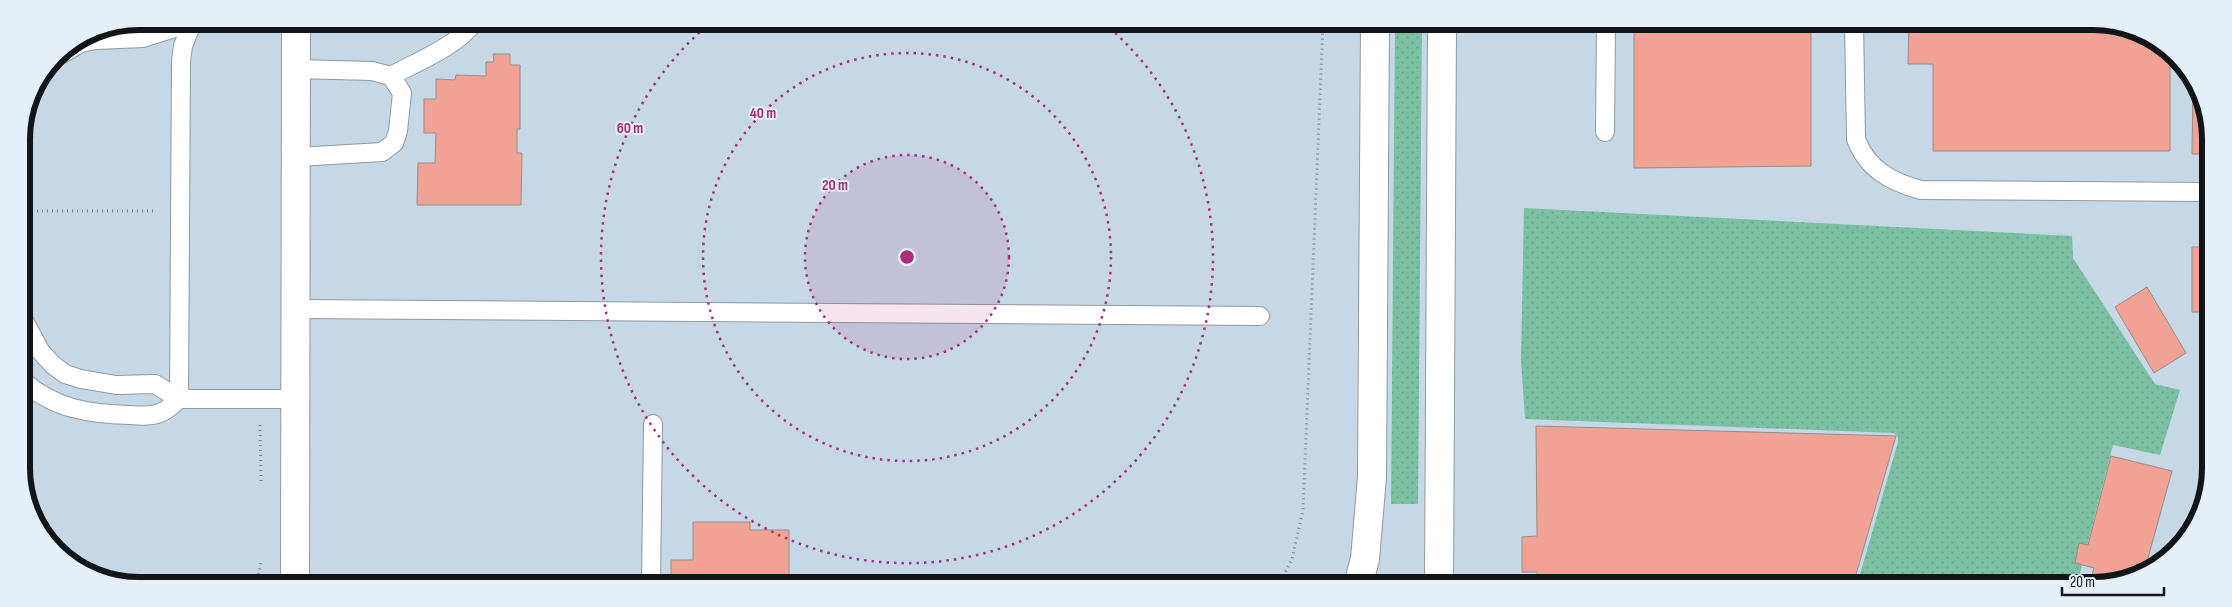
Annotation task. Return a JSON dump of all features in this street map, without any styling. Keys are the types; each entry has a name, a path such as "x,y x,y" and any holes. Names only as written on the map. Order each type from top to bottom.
{"street":[{"path":"295,577 296,30"},
{"path":"1360,577 1365,558 1372,477 1375,30"},
{"path":"1438,577 1442,30"}],"lane":[{"path":"91,41 143,38 167,30"},
{"path":"30,386 48,400 66,408 104,415 148,416 164,411 179,398 181,60 185,41 190,30"},
{"path":"391,76 457,40 468,30"},
{"path":"1605,132 1606,30"},
{"path":"1854,30 1856,139 1862,154 1874,167 1905,186 1921,190 2202,192"},
{"path":"296,69 372,71 391,76 402,92 401,117 394,143 382,152 297,157"},
{"path":"296,310 1260,316"},
{"path":"30,332 41,352 65,374 96,383 155,384 179,398 296,399"},
{"path":"651,577 653,424"}],"path":[{"path":"1283,577 1292,559 1303,510 1323,30"},
{"path":"30,211 180,210"},
{"path":"260,400 261,488"},
{"path":"258,577 262,556"}],"shaded area":[{"path":"132,30 2100,30 2114,32 2141,41 2170,62 2191,91 2200,118 2202,132 2202,475 2200,489 2191,516 2175,540 2165,550 2134,569 2100,577 132,577 118,575 91,566 62,545 38,509 32,489 30,468 30,132 34,111 41,91 57,67 67,57 91,41 118,32"}],"green space":[{"path":"1395,30 1422,30 1418,504 1391,504"},
{"path":"1524,208 2072,236 2073,258 2155,384 2180,390 2160,455 2113,445 2079,577 1859,577 1898,442 1898,437 1894,433 1525,419 1521,360"}],"building":[{"path":"1634,30 1811,30 1811,166 1634,168"},
{"path":"1909,30 2100,30 2128,36 2141,41 2170,62 2170,151 1933,151 1933,64 1908,64"},
{"path":"493,54 510,54 510,65 520,65 520,129 517,129 517,153 522,153 521,205 417,205 418,163 435,163 436,133 424,133 424,99 436,99 436,79 455,80 456,75 486,76 486,62 494,62"},
{"path":"2193,96 2200,118 2202,154 2192,154"},
{"path":"2192,247 2202,247 2202,312 2192,312"},
{"path":"2147,287 2186,353 2154,373 2115,307"},
{"path":"1536,426 1896,436 1855,577 1537,577 1537,572 1522,572 1522,537 1537,536"},
{"path":"2111,456 2172,471 2147,562 2134,569 2114,575 2091,577 2094,568 2075,563 2079,543 2088,545"},
{"path":"693,522 750,522 750,530 789,530 789,577 671,577 671,560 693,560"}]}
